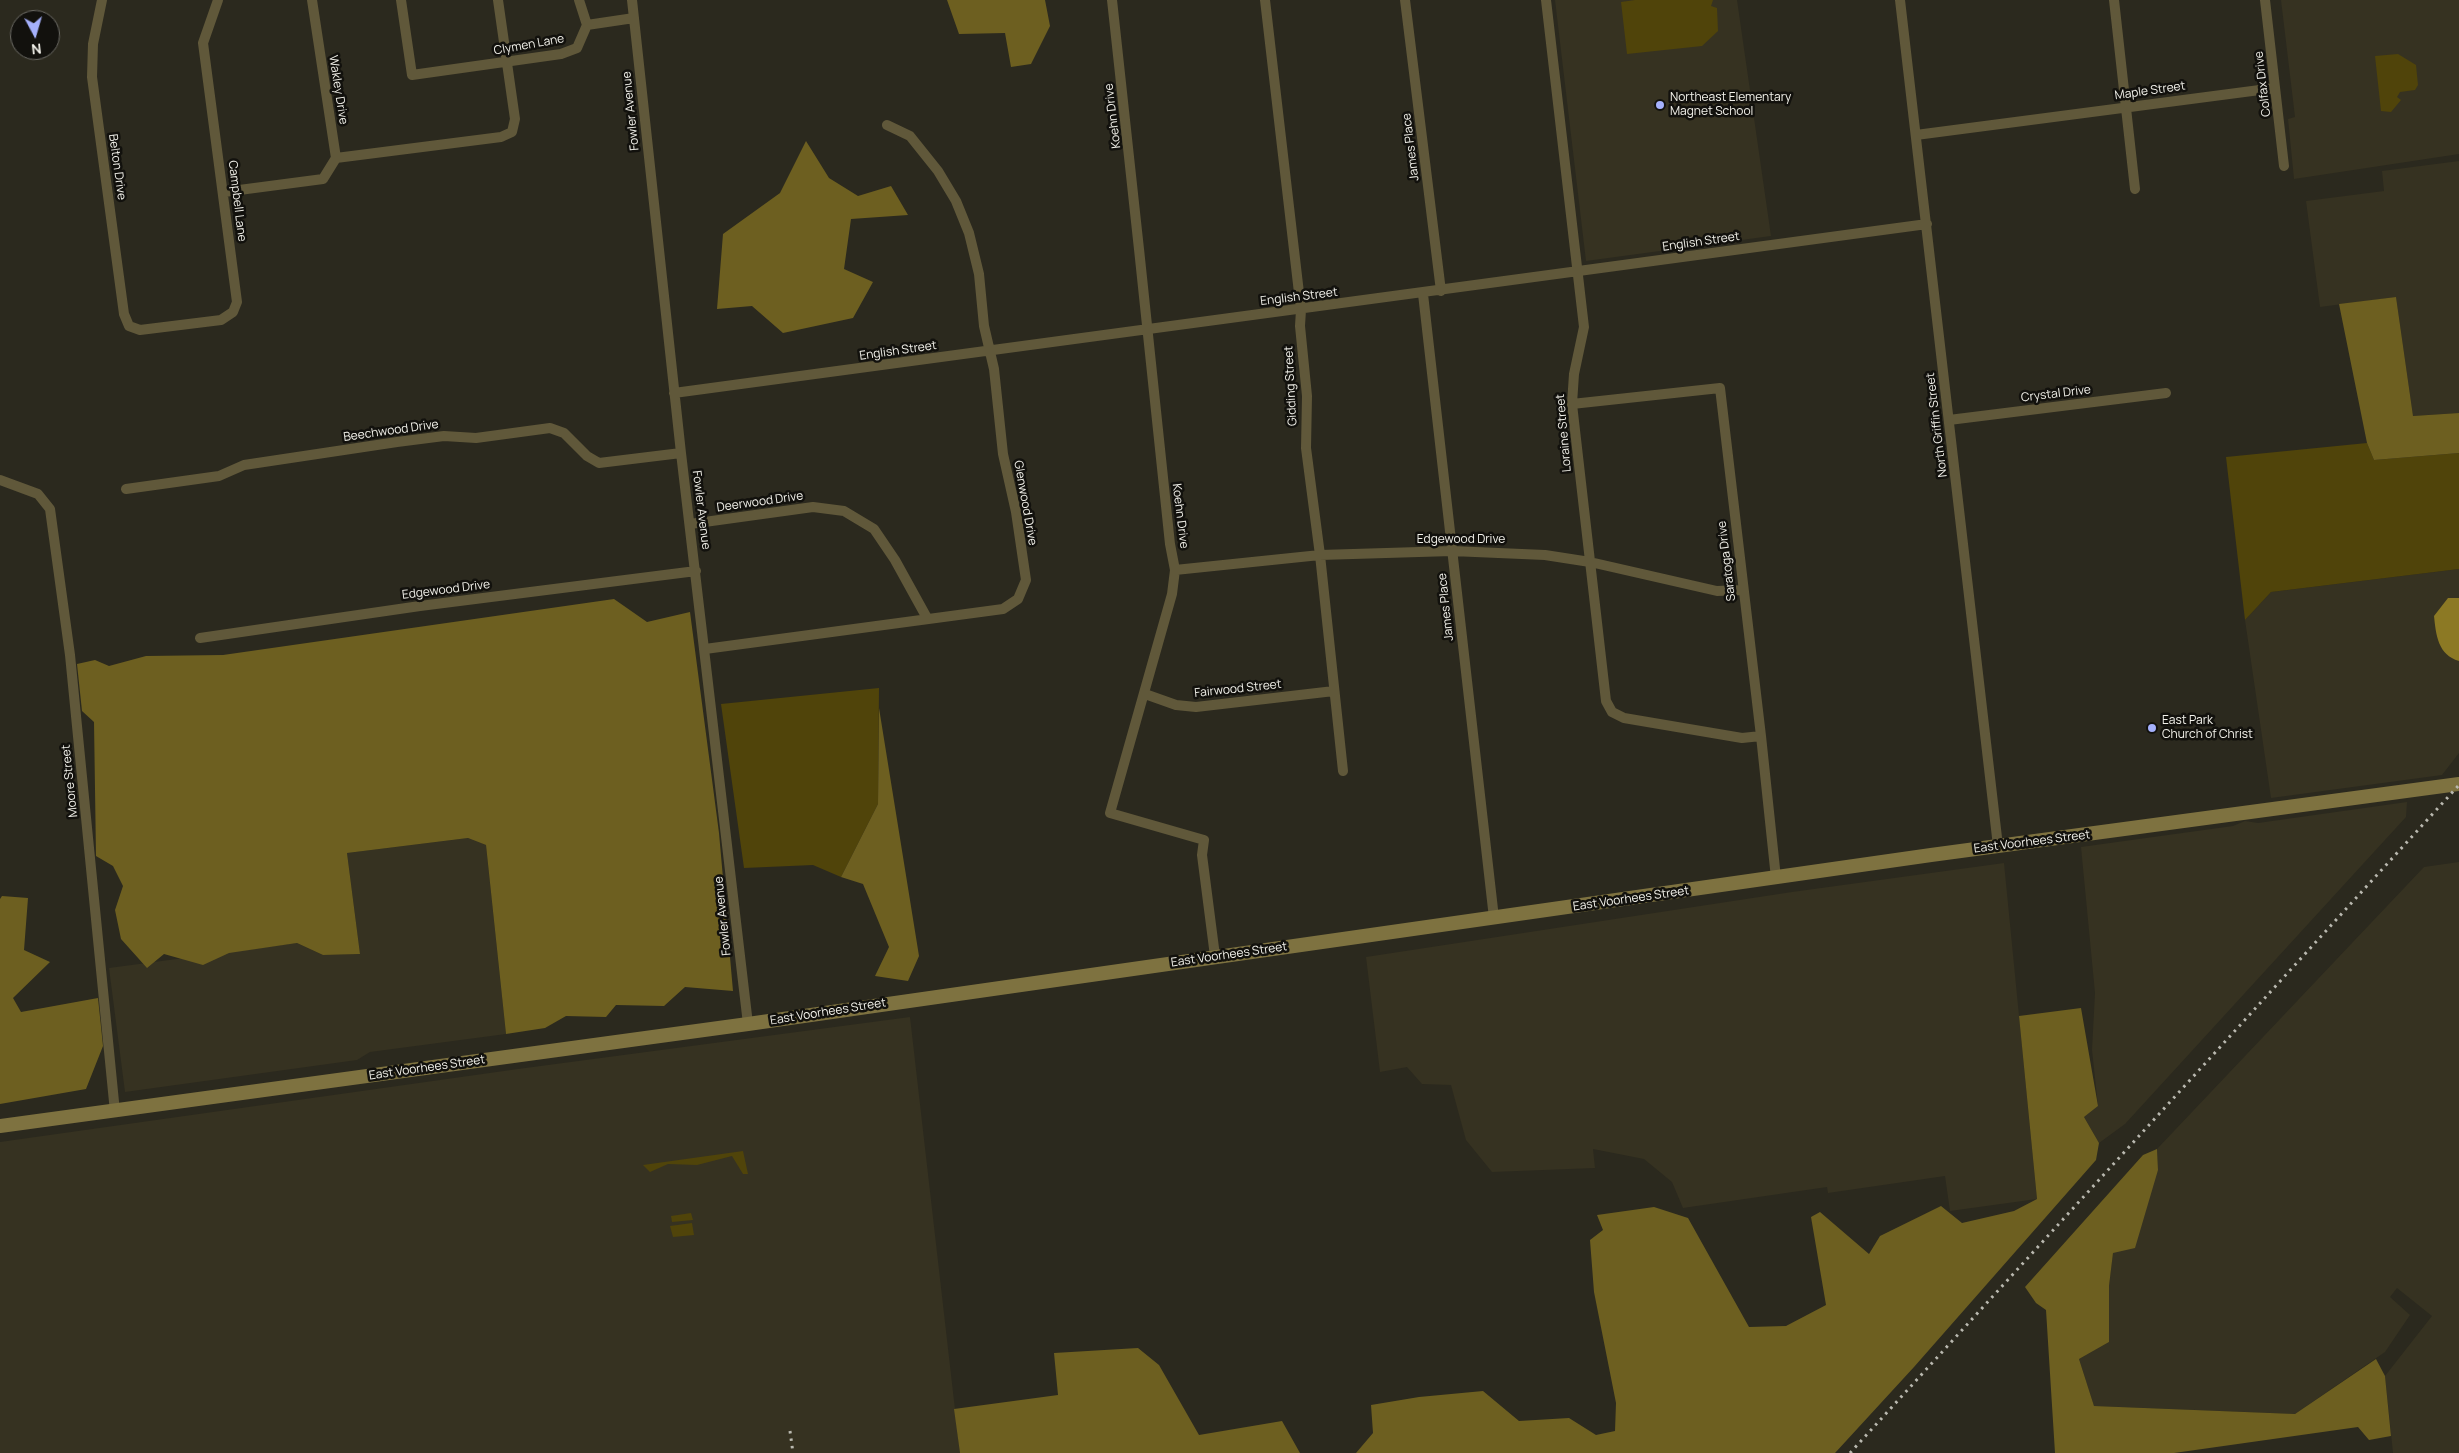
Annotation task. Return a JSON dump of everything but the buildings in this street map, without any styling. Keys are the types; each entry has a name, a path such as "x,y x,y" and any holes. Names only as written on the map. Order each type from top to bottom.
{"main road":[{"name":"East Voorhees Street","path":"0,1126 115,1112 748,1024 1998,846 2459,784"}],"street":[{"name":"Belton Drive","path":"102,0 93,44 92,77 124,314 129,326 140,330"},
{"name":"Campbell Lane","path":"140,330 221,320 233,312 237,302 204,43 218,0"},
{"name":"Wakley Drive","path":"312,0 336,158"},
{"name":"Clymen Lane","path":"402,0 412,75 561,54 577,48 587,25"},
{"path":"224,192 322,179 336,158 501,137 512,132 515,119 498,0"},
{"path":"579,0 587,25 634,18"},
{"name":"Fowler Avenue","path":"632,0 674,393 748,1024"},
{"name":"Koehn Drive","path":"1112,0 1170,544 1175,570 1172,594 1110,813 1204,840 1202,855 1215,956"},
{"name":"Gidding Street","path":"1265,0 1301,310 1300,326 1307,396 1306,448 1320,555 1343,771"},
{"name":"James Place","path":"1405,0 1441,291"},
{"name":"Loraine Street","path":"1546,0 1584,327 1574,374 1572,404 1606,701 1612,712 1624,718 1742,738 1762,736"},
{"name":"North Griffin Street","path":"1900,0 1998,846"},
{"path":"2114,0 2135,189"},
{"name":"Colfax Drive","path":"2265,0 2284,166"},
{"name":"Maple Street","path":"1916,135 2276,88"},
{"name":"Glenwood Drive","path":"705,649 1003,609 1018,599 1026,580 1016,512 1003,454 990,351 984,326 979,274 969,233 956,201 938,171 910,136 887,126"},
{"name":"English Street","path":"674,393 1423,294 1927,224"},
{"name":"James Place","path":"1423,294 1494,918"},
{"name":"Saratoga Drive","path":"1572,404 1720,388 1742,590 1762,736 1776,878"},
{"name":"Crystal Drive","path":"1949,420 2166,393"},
{"name":"Beechwood Drive","path":"126,489 219,476 244,465 397,442 444,436 476,438 550,428 564,433 587,456 599,462 681,453"},
{"name":"Moore Street","path":"0,480 38,494 50,509 70,655 115,1112"},
{"name":"Deerwood Drive","path":"690,524 813,507 844,511 874,529 895,560 928,618"},
{"name":"Edgewood Drive","path":"1175,570 1320,555 1452,551 1545,554 1590,562 1717,591 1742,590"},
{"name":"Edgewood Drive","path":"200,638 420,606 696,571"},
{"name":"Fairwood Street","path":"1145,694 1176,705 1196,707 1334,691"}],"shaded area":[{"path":"947,0 1045,0 1050,26 1031,64 1011,67 1005,33 959,34"},
{"name":"Northeast Elementary Magnet School","path":"1555,0 1737,0 1771,236 1586,261"},
{"path":"1635,0 1713,0 1711,6 1717,8 1718,31 1702,46 1627,54 1621,2"},
{"path":"2281,0 2459,0 2459,154 2294,179 2288,119 2295,117"},
{"path":"2398,54 2416,65 2418,85 2415,90 2400,92 2397,97 2401,100 2391,112 2381,111 2375,56"},
{"path":"806,141 829,178 858,196 891,186 908,215 851,219 844,269 873,282 853,318 783,333 752,306 717,309 723,234 780,193"},
{"path":"2459,161 2459,413 2413,416 2396,297 2320,307 2306,201 2384,191 2382,171"},
{"path":"2396,297 2413,416 2459,413 2459,453 2374,460 2367,443 2339,304"},
{"path":"2367,443 2374,460 2459,453 2459,569 2271,592 2245,620 2226,457"},
{"path":"2459,569 2459,753 2442,775 2271,798 2245,620 2271,592"},
{"path":"2448,598 2459,598 2459,661 2452,658 2442,649 2437,637 2434,616"},
{"path":"614,599 647,622 690,612 719,833 733,991 685,987 664,1006 616,1005 606,1017 566,1016 545,1028 506,1034 486,845 468,838 347,853 360,954 323,955 297,943 229,953 203,965 164,954 147,968 121,939 115,910 123,886 113,866 96,856 94,722 82,711 77,664 95,660 109,666 146,656 223,655"},
{"path":"879,688 878,804 841,877 813,865 744,868 721,704"},
{"path":"879,708 919,956 908,981 875,976 889,947 863,884 841,877 878,804"},
{"path":"2407,802 2406,817 2125,1124 2099,1143 2084,1117 2098,1106 2092,1050 2095,993 2081,847 2233,826 2245,821 2258,823"},
{"path":"468,838 486,845 506,1034 370,1052 357,1060 125,1092 109,968 297,943 323,955 360,954 347,853"},
{"path":"2459,862 2459,1453 2393,1453 2385,1376 2432,1316 2397,1288 2390,1297 2410,1315 2385,1352 2295,1414 2094,1406 2079,1359 2109,1342 2109,1286 2113,1252 2158,1170 2157,1149 2424,867"},
{"path":"2004,863 2037,1199 1950,1211 1945,1176 1828,1193 1827,1187 1683,1208 1672,1182 1644,1159 1593,1149 1595,1168 1492,1172 1466,1140 1451,1085 1422,1084 1407,1067 1380,1072 1366,957 1792,892"},
{"path":"2,896 28,898 24,950 50,962 13,998 21,1012 98,998 103,1046 86,1089 0,1104 0,899"},
{"path":"2081,1008 2098,1106 2084,1117 2099,1143 2096,1160 1914,1367 1835,1453 1356,1453 1373,1433 1371,1405 1419,1397 1483,1391 1519,1421 1569,1418 1596,1435 1615,1431 1616,1403 1594,1292 1590,1240 1603,1230 1597,1215 1654,1207 1688,1218 1749,1327 1786,1326 1826,1305 1811,1217 1820,1212 1869,1254 1880,1236 1941,1206 1962,1223 2014,1211 2037,1199 2019,1016"},
{"path":"910,1017 960,1453 0,1453 0,1142 518,1069"},
{"path":"2157,1149 2158,1170 2135,1248 2113,1253 2109,1286 2109,1342 2079,1359 2094,1406 2295,1414 2376,1359 2385,1376 2391,1436 2369,1440 2358,1427 2174,1453 2055,1453 2046,1310 2036,1303 2025,1287 2143,1155"},
{"path":"743,1151 748,1174 743,1174 732,1156 697,1165 668,1164 650,1172 643,1165"},
{"path":"691,1213 693,1220 672,1222 671,1216"},
{"path":"692,1223 694,1235 673,1237 670,1226"},
{"path":"1138,1348 1159,1365 1199,1435 1282,1421 1300,1453 960,1453 954,1409 1058,1395 1054,1353"}],"railway":[{"path":"1850,1453 2459,785"},
{"path":"790,1431 793,1453"}],"place":[{"name":"Northeast Elementary Magnet School","path":"1660,105"},
{"name":"East Park Church of Christ","path":"2152,728"}]}
